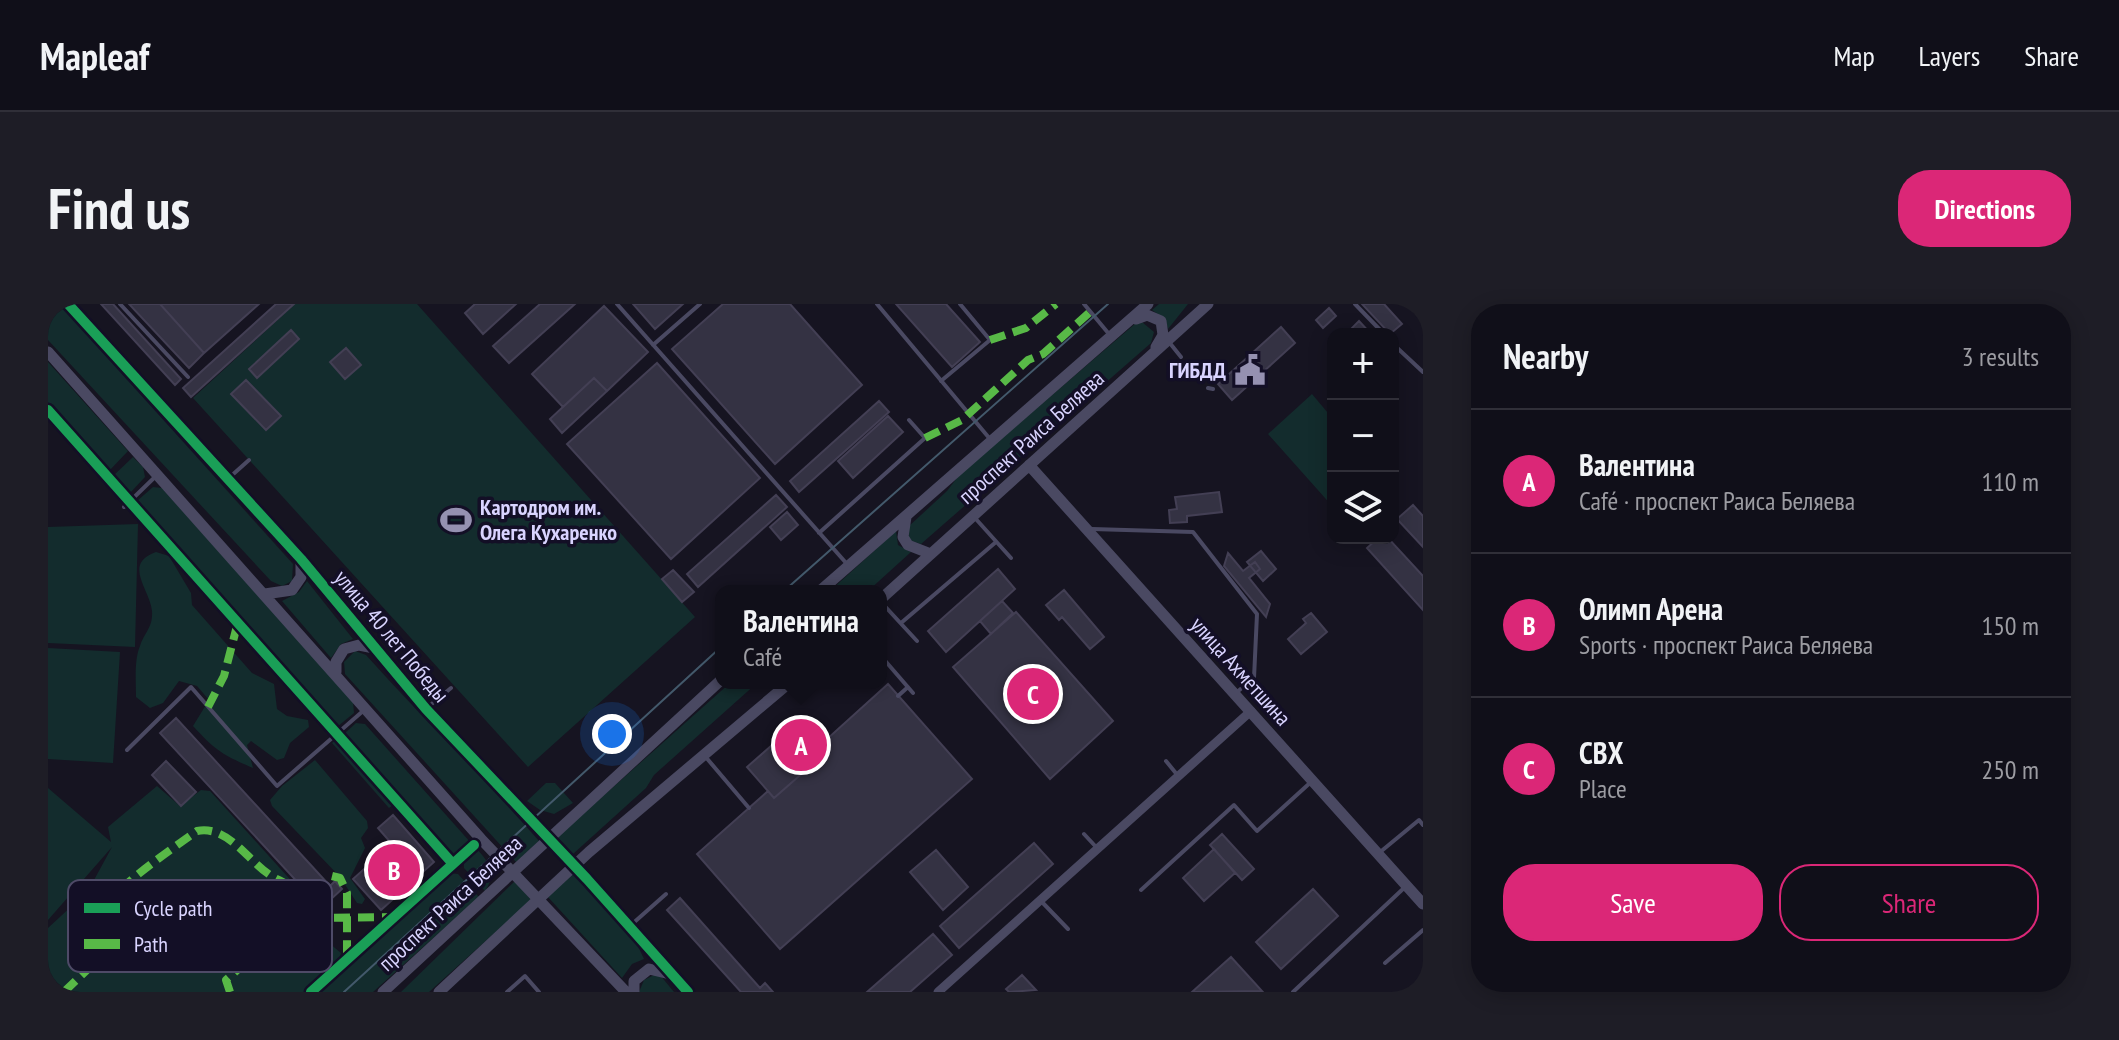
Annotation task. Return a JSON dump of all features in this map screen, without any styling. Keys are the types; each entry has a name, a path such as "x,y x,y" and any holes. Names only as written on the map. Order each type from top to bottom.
{"street":[{"name":"улица 40 лет Победы","path":"68,304 301,559 426,709 575,866 688,992"},
{"name":"проспект Раиса Беляева","path":"827,585 1148,304"},
{"name":"проспект Раиса Беляева","path":"887,594 1208,304"},
{"path":"1127,323 1147,315 1161,321 1163,335 1154,351"},
{"path":"48,352 513,872 626,992"},
{"name":"улица Ахметшина","path":"1029,465 1423,904"},
{"path":"906,516 903,537 908,545 931,554"},
{"path":"265,594 285,593 297,585 301,559"},
{"path":"336,672 336,662 344,649 359,645 375,649"},
{"name":"проспект Раиса Беляева","path":"383,992 715,686"},
{"path":"439,992 575,866 780,689"},
{"path":"938,992 1180,779 1251,711"},
{"path":"634,992 634,981 649,969 671,974"}],"lane":[{"path":"120,304 188,377"},
{"path":"617,304 849,566"},
{"path":"653,345 700,304"},
{"path":"877,304 991,441"},
{"path":"941,381 990,340 960,304"},
{"path":"1084,304 1110,336"},
{"path":"1355,304 1378,328"},
{"path":"1167,340 1181,357"},
{"path":"1399,350 1423,372"},
{"path":"819,533 925,438 909,420"},
{"path":"228,479 249,460"},
{"path":"124,507 158,474"},
{"path":"973,517 1011,558"},
{"path":"1087,529 1193,532 1257,614 1254,678 1235,694"},
{"path":"901,623 996,542"},
{"path":"887,607 917,641"},
{"path":"887,663 913,693"},
{"path":"127,750 191,687 277,786 323,749 367,707"},
{"path":"898,696 908,687"},
{"path":"426,709 451,688"},
{"path":"703,754 751,806"},
{"path":"1166,761 1180,779"},
{"path":"1141,890 1234,805 1257,831 1313,780"},
{"path":"1378,854 1419,820 1423,825"},
{"path":"1084,834 1099,850"},
{"path":"1293,992 1405,886"},
{"path":"630,927 666,894"},
{"path":"1041,901 1068,929"},
{"path":"1385,963 1423,930"},
{"path":"507,992 525,976 539,992"}],"green space":[{"path":"48,304 59,304 293,564 292,581 282,586 271,581 48,340"},
{"name":"Картодром им. Олега Кухаренко","path":"295,304 417,304 695,617 528,767 193,398"},
{"path":"1159,304 1188,304 1168,329 1165,319 1152,310"},
{"path":"1142,322 1154,332 1151,343 921,544 909,540 908,527 947,491 960,474 1136,323"},
{"path":"48,362 128,451 109,471 48,404"},
{"path":"1312,394 1327,412 1327,500 1268,434"},
{"path":"133,457 143,467 145,477 130,493 113,476"},
{"path":"153,487 162,488 353,702 354,713 337,727 137,501"},
{"path":"138,524 135,647 48,643 48,527"},
{"path":"896,531 898,545 911,552 875,585 837,585"},
{"path":"156,552 169,556 191,593 192,605 252,673 274,684 277,709 287,716 308,720 309,727 290,743 284,758 277,760 251,741 247,745 253,768 214,747 193,726 209,700 197,686 179,681 163,703 150,708 136,697 137,658 152,617 139,570 146,557"},
{"path":"307,581 353,639 341,644 331,658 282,601 299,592"},
{"path":"48,648 120,652 113,763 48,759"},
{"path":"355,651 366,655 539,841 516,862 345,674 344,662"},
{"path":"723,689 750,689 654,775 646,788 573,854 557,837"},
{"path":"356,723 365,724 471,843 459,854 450,854 344,734"},
{"path":"338,738 395,803 389,808 332,743"},
{"path":"315,760 367,821 368,828 361,838 365,848 350,878 365,899 362,904 357,903 340,877 272,806 270,800 282,786"},
{"path":"546,783 555,783 573,803 554,814 540,810 527,801"},
{"path":"157,786 180,806 201,790 210,791 290,880 94,880 112,847 83,880 68,880 68,897 48,920 48,788 111,842 108,827"},
{"path":"476,848 490,868 489,885 485,891 464,868 464,859"},
{"path":"448,873 458,874 479,897 373,992 316,992"},
{"path":"573,873 636,942 644,959 632,964 622,978 547,896"},
{"path":"515,881 531,900 429,992 401,992"},
{"path":"68,910 68,972 326,972 304,992 48,992 48,928"},
{"path":"332,946 341,953 332,966"},
{"path":"660,975 674,992 639,992 644,980"}],"building":[{"path":"101,304 113,304 181,379 175,385"},
{"path":"129,304 160,304 204,353 189,368"},
{"path":"160,304 259,304 204,353"},
{"path":"276,304 294,304 191,397 183,388"},
{"path":"475,304 516,304 483,334 465,313"},
{"path":"540,304 575,304 509,363 493,346"},
{"path":"633,304 683,304 655,329"},
{"path":"723,304 790,304 862,385 775,464 672,349"},
{"path":"896,304 946,304 980,342 952,367"},
{"path":"1362,304 1384,304 1402,324 1397,328 1384,328"},
{"path":"604,306 648,352 607,391 594,378 563,407 532,374"},
{"path":"1329,308 1336,316 1323,328 1316,320"},
{"path":"1359,321 1365,328 1352,328"},
{"name":"ГИБДД","path":"1281,327 1295,343 1232,400 1218,384"},
{"path":"291,330 299,339 257,378 249,369"},
{"path":"346,348 361,365 345,379 330,362"},
{"path":"657,363 760,478 671,559 567,444"},
{"path":"594,378 607,391 562,433 550,419"},
{"path":"246,380 281,416 266,430 231,394"},
{"path":"879,401 889,412 799,492 790,481"},
{"path":"888,416 903,432 853,478 838,461"},
{"path":"1219,492 1222,512 1187,516 1187,522 1170,523 1169,510 1177,509 1175,497"},
{"path":"776,495 787,507 698,587 687,574"},
{"path":"1413,505 1423,516 1423,547 1399,521 1399,517"},
{"path":"787,512 798,525 781,540 770,527"},
{"path":"1371,544 1394,544 1423,576 1423,610 1367,548"},
{"path":"1261,551 1276,569 1263,581 1247,562"},
{"path":"1228,553 1243,571 1255,562 1260,569 1249,578 1270,604 1266,617 1224,566"},
{"path":"998,569 1015,589 946,652 928,631"},
{"path":"673,570 694,592 682,602 662,579"},
{"path":"1064,590 1104,637 1090,649 1062,617 1059,620 1046,605"},
{"path":"1002,601 1013,613 991,634 980,621"},
{"path":"1016,612 1113,721 1050,779 953,667"},
{"path":"1311,613 1327,632 1301,654 1288,639 1306,623 1303,619"},
{"path":"887,685 972,779 780,949 697,854 768,791 774,798 822,756 816,749 882,689 887,689"},
{"path":"176,718 324,880 296,880 160,733"},
{"path":"795,725 822,756 774,798 747,767"},
{"path":"166,761 196,792 181,806 152,775"},
{"path":"393,815 434,862 381,910 353,879 392,844 378,828"},
{"path":"1222,834 1254,869 1242,880 1210,845"},
{"path":"1034,843 1053,864 959,948 940,926"},
{"path":"1214,849 1235,873 1204,901 1183,878"},
{"path":"936,850 968,887 943,910 910,872"},
{"path":"335,881 342,889 332,898 332,884"},
{"path":"1313,889 1338,916 1281,969 1256,942"},
{"path":"680,898 760,988 765,983 773,992 741,992 667,910"},
{"path":"933,934 952,955 910,992 867,992"},
{"path":"1231,957 1262,991 1192,992"},
{"path":"1022,975 1036,990 1009,992 1006,989"}],"tram line":[{"path":"791,585 1108,304"},
{"path":"1410,304 1423,318"},
{"path":"344,992 715,652"}],"marked path":[{"path":"990,340 1026,328 1056,304"},
{"path":"925,438 962,420 1028,360 1043,354 1090,312"},
{"path":"208,707 224,676 238,622"},
{"path":"132,880 197,831 218,833 228,838 279,880"},
{"path":"332,876 340,878 347,893 347,959"},
{"path":"332,918 395,917"},
{"path":"64,992 85,972"},
{"path":"230,992 226,980 235,972"}],"cycle path":[{"path":"68,304 301,559 426,709 587,879 688,992"},
{"path":"48,410 453,864"},
{"path":"311,992 474,845"}],"place":[{"name":"ГИБДД","path":"1250,370"},
{"name":"Картодром им. Олега Кухаренко","path":"456,520"},
{"name":"СВХ","path":"1033,694"},
{"name":"Валентина","path":"801,745"},
{"name":"Олимп Арена","path":"394,870"}]}
